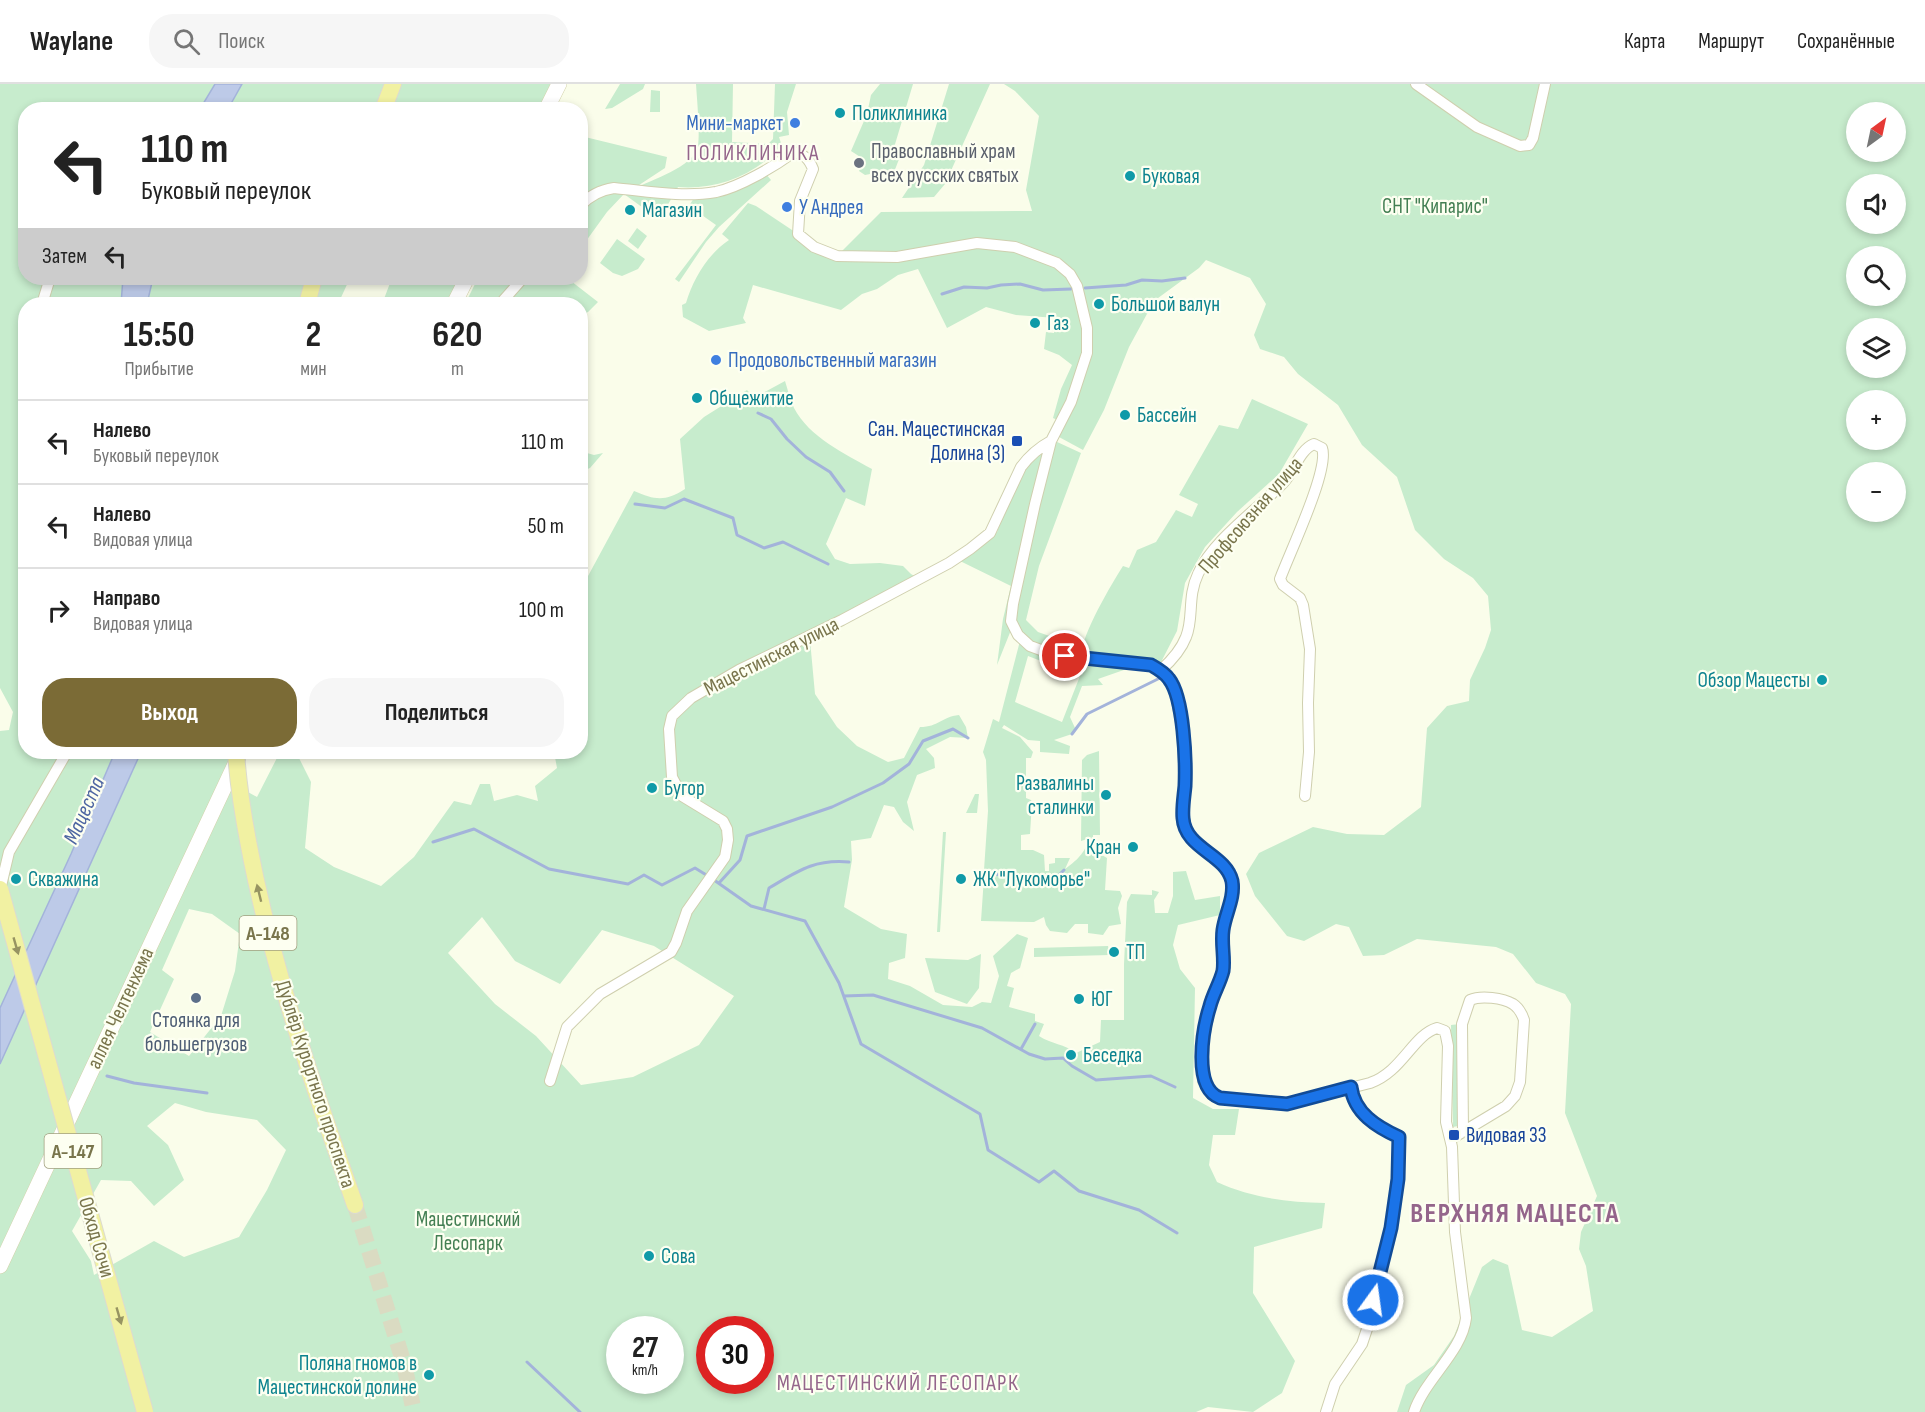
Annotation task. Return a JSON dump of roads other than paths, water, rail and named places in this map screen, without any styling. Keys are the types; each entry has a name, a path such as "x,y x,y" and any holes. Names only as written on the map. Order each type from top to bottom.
{"highway":[{"path":"386,102 393,84"},
{"name":"Дублёр Курортного проспекта","path":"236,759 237,783 258,889 278,969 322,1110 355,1205"},
{"name":"Обход Сочи","path":"0,890 146,1412"}],"main road":[{"path":"550,102 559,84"},
{"name":"аллея Челтенхема","path":"0,1266 238,759"}],"street":[{"path":"1416,84 1478,127 1520,146 1529,145 1533,138 1545,84"},
{"name":"Мацестинская улица","path":"588,199 602,190 614,188 692,194 717,192 734,186 794,152 810,159 813,169 800,201 798,234 814,247 828,253 837,256 897,257 977,243 1015,247 1057,263 1070,274 1077,286 1087,328 1087,353 1063,422 1051,441 1011,621 1018,635 1030,646 1049,654 1097,661 1151,665 1161,670"},
{"path":"507,297 517,285"},
{"name":"Мацестинская улица","path":"550,1081 567,1027 600,994 671,952 687,911 728,850 727,829 723,821 682,796 672,777 669,729 672,716 691,698 739,670 852,615 949,563 970,549 990,533 1027,458 1033,451 1051,441"},
{"name":"Профсоюзная улица","path":"1161,670 1170,663 1187,636 1191,590 1198,572 1208,557 1249,514 1284,482 1305,450 1314,444 1322,447 1324,453 1316,486 1299,535 1280,579 1283,585 1300,598 1310,649 1309,752 1305,796"},
{"path":"1161,670 1175,689 1184,741 1185,784 1182,820 1195,843 1224,866 1232,879 1233,893 1222,932 1222,973 1210,1005 1202,1049 1203,1081 1212,1095 1270,1104 1287,1104 1383,1078 1397,1067 1426,1032 1437,1028 1445,1031 1448,1037 1446,1122 1451,1139 1455,1232 1463,1290 1465,1328 1430,1382 1414,1412"},
{"path":"0,890 9,852 63,759"},
{"path":"1451,1139 1463,1132 1506,1106 1518,1089 1524,1020 1522,1013 1511,1002 1478,996 1470,1000 1462,1024 1463,1132"},
{"path":"1326,1412 1335,1384 1362,1344 1368,1326 1391,1228 1398,1179 1399,1137 1384,1130 1362,1113 1353,1099 1351,1087"}],"water":[{"path":"215,84 242,84 232,102 204,102"},
{"path":"122,285 151,285 149,297 122,297"},
{"path":"112,759 138,759 0,1064 0,1008"}],"waterway":[{"path":"1085,288 1126,285 1142,280 1162,281 1185,278"},
{"path":"942,294 964,287 987,288 1020,284 1043,290 1071,289"},
{"path":"758,413 771,419 806,457 830,472 844,491"},
{"path":"635,504 665,508 684,499 733,518 737,535 764,548 783,542 828,564"},
{"path":"1072,734 1087,714 1164,676"},
{"path":"719,883 740,860 747,836 832,807 883,783 909,764 923,741 953,729 968,738"},
{"path":"433,842 474,829 549,869 628,884 644,875 662,885 695,868 708,876"},
{"path":"764,909 769,888 789,876 816,864 849,862"},
{"path":"986,871 1022,882 1054,880 1064,870"},
{"path":"714,880 751,906 805,921 839,983 861,1044 980,1114 988,1150 1039,1182 1054,1171 1079,1191 1139,1210 1177,1233"},
{"path":"844,996 873,995 982,1028 1029,1054 1045,1059 1063,1058 1096,1080 1151,1076 1175,1087"},
{"path":"1021,1049 1035,1024"},
{"path":"107,1076 134,1083 207,1093"},
{"path":"527,1362 580,1412"}],"tunnel":[{"path":"355,1205 404,1364 414,1412"}],"place":[{"name":"Поликлиника","path":"840,113"},
{"name":"Мини-маркет","path":"795,123"},
{"name":"Православный храм всех русских святых","path":"859,163"},
{"name":"Буковая","path":"1130,176"},
{"name":"У Андрея","path":"787,207"},
{"name":"Магазин","path":"630,210"},
{"name":"Большой валун","path":"1099,304"},
{"name":"Газ","path":"1035,323"},
{"name":"Продовольственный магазин","path":"716,360"},
{"name":"Общежитие","path":"697,398"},
{"name":"Бассейн","path":"1125,415"},
{"name":"Сан. Мацестинская Долина (3)","path":"1017,441"},
{"name":"Обзор Мацесты","path":"1822,680"},
{"name":"Бугор","path":"652,788"},
{"name":"Развалины сталинки","path":"1106,795"},
{"name":"Кран","path":"1133,847"},
{"name":"Скважина","path":"16,879"},
{"name":"ЖК \"Лукоморье\"","path":"961,879"},
{"name":"ТП","path":"1114,952"},
{"name":"Стоянка для большегрузов","path":"196,998"},
{"name":"ЮГ","path":"1079,999"},
{"name":"Беседка","path":"1071,1055"},
{"name":"Видовая 33","path":"1454,1135"},
{"name":"Сова","path":"649,1256"},
{"name":"Поляна гномов в Мацестинской долине","path":"429,1375"}],"district":[{"name":"ПОЛИКЛИНИКА","path":"753,152"},
{"name":"ВЕРХНЯЯ МАЦЕСТА","path":"1515,1213"},
{"name":"МАЦЕСТИНСКИЙ ЛЕСОПАРК","path":"898,1382"}],"park label":[{"name":"СНТ \"Кипарис\"","path":"1435,206"},
{"name":"Мацестинский Лесопарк","path":"468,1231"}],"water label":[{"name":"Мацеста","path":"83,810"}]}
